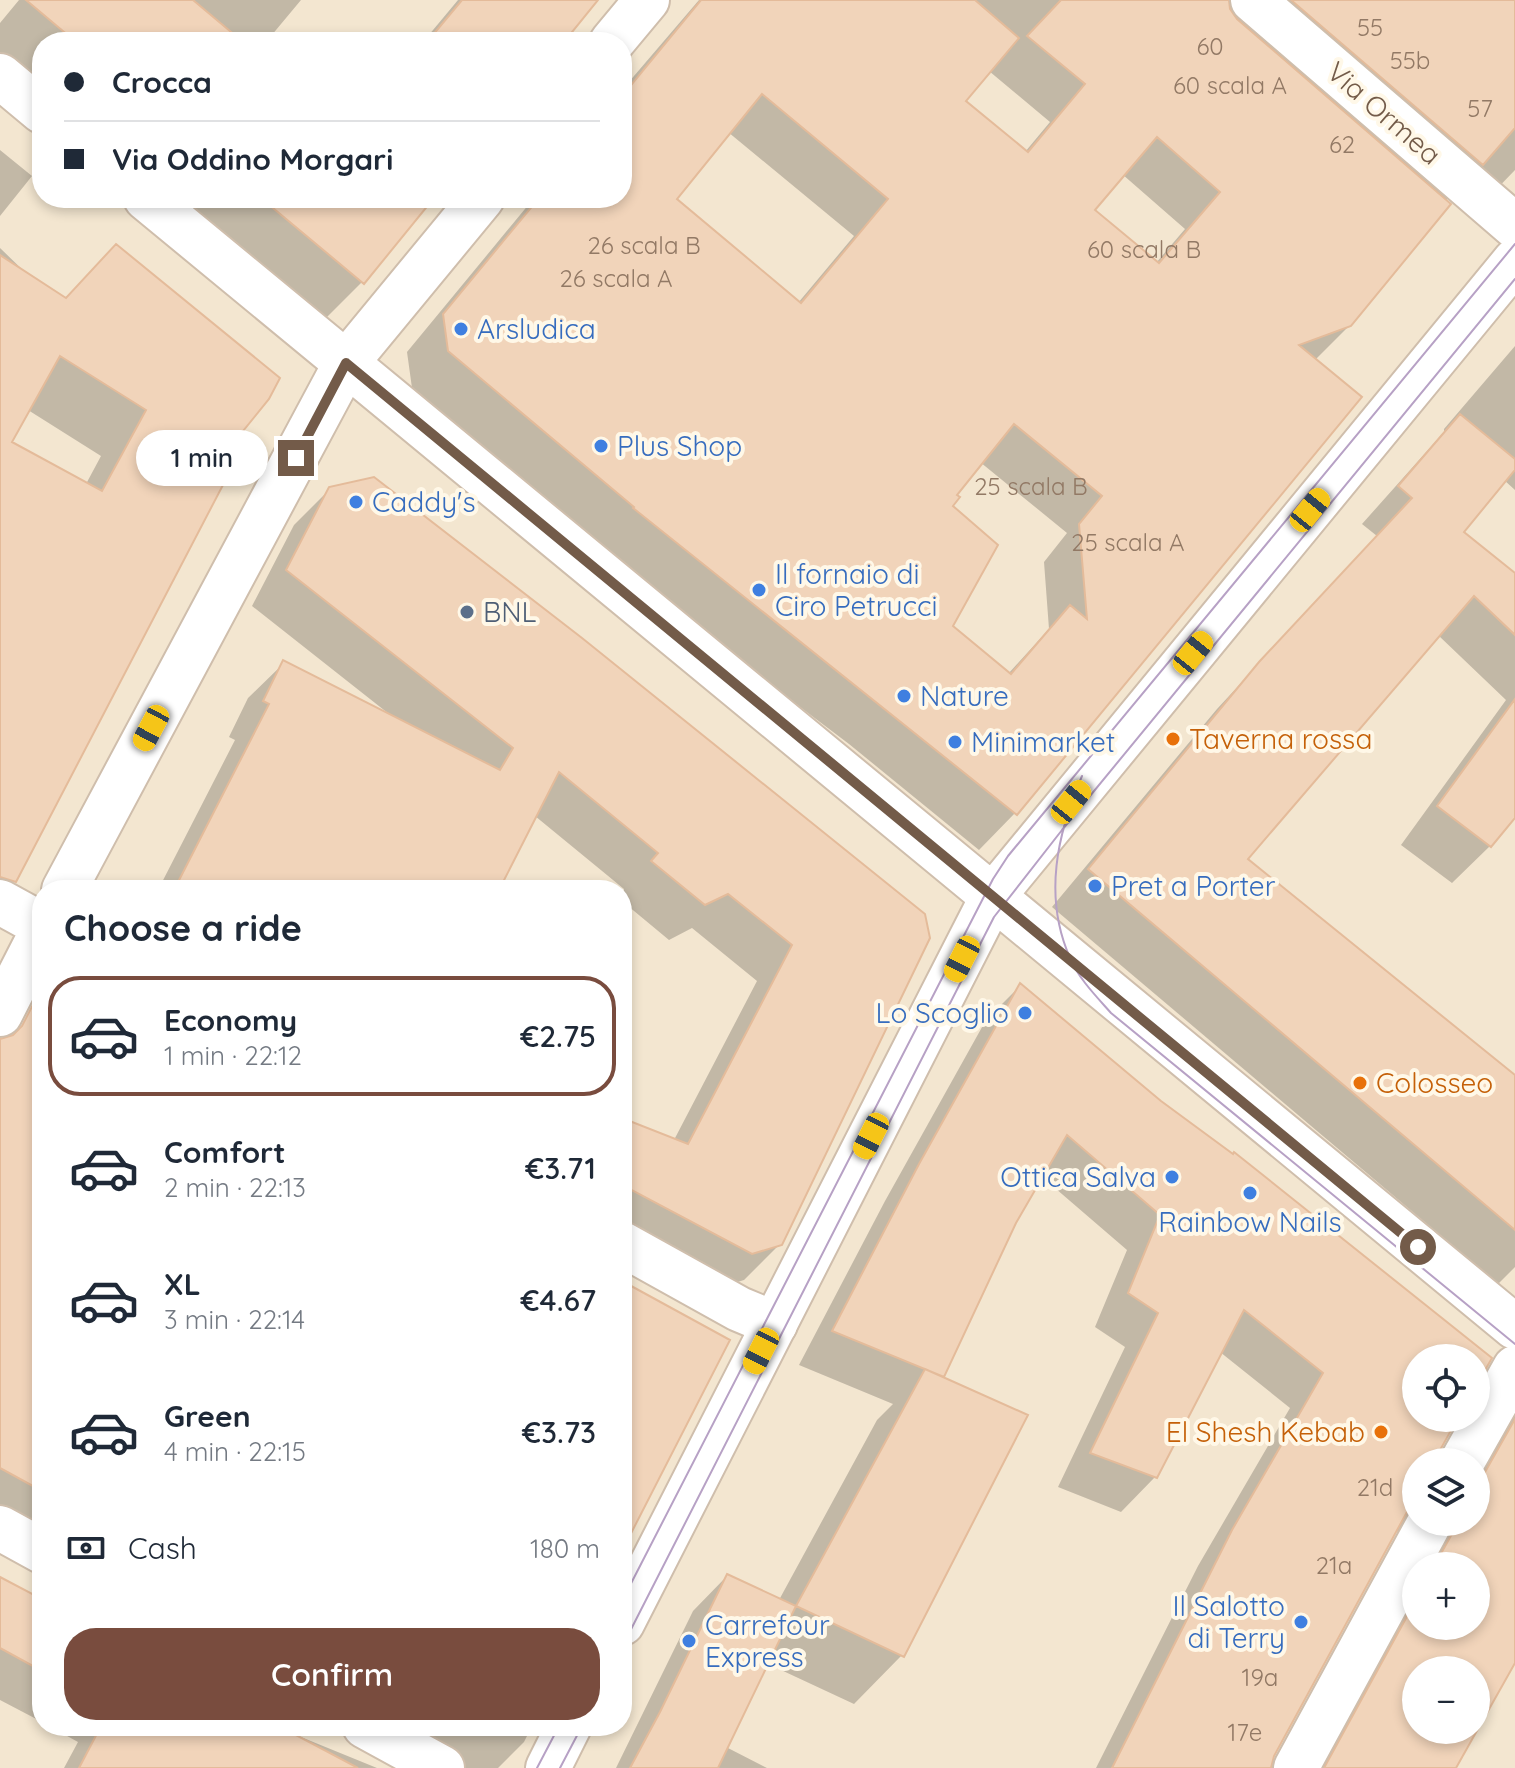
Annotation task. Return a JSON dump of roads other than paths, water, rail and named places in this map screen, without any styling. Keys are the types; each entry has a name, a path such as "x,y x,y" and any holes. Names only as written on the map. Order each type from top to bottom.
{"street":[{"path":"620,32 647,0"},
{"name":"Via Ormea","path":"1253,0 1515,226"},
{"path":"0,76 32,103"},
{"path":"158,208 1515,1327"},
{"path":"69,880 346,363 474,208"},
{"path":"632,1603 993,896 1515,261"},
{"path":"0,902 32,920"},
{"path":"0,1014 32,952"},
{"path":"632,1250 739,1309 775,1324"},
{"path":"1470,1448 1515,1368"},
{"path":"0,1528 32,1546"},
{"path":"1296,1768 1422,1536"},
{"path":"383,1736 442,1768"},
{"path":"548,1768 564,1736"}],"tram line":[{"path":"632,1582 993,879 1008,856 1515,244"},
{"path":"632,1627 994,917 1515,279"},
{"path":"1082,776 1060,843 1055,889 1062,935 1070,958 1083,980 1111,1013 1515,1344"},
{"path":"537,1768 554,1736"},
{"path":"560,1768 577,1736"}],"place":[{"name":"Arsludica","path":"461,329"},
{"name":"Plus Shop","path":"601,446"},
{"name":"Caddy's","path":"356,502"},
{"name":"Il fornaio di Ciro Petrucci","path":"759,590"},
{"name":"BNL","path":"467,612"},
{"name":"Nature","path":"904,696"},
{"name":"Taverna rossa","path":"1173,739"},
{"name":"Minimarket","path":"955,742"},
{"name":"Pret a Porter","path":"1095,886"},
{"name":"Lo Scoglio","path":"1025,1013"},
{"name":"Colosseo","path":"1360,1083"},
{"name":"Ottica Salva","path":"1172,1177"},
{"name":"Rainbow Nails","path":"1250,1193"},
{"name":"El Shesh Kebab","path":"1381,1432"},
{"name":"Il Salotto di Terry","path":"1301,1622"},
{"name":"Carrefour Express","path":"689,1641"}]}
